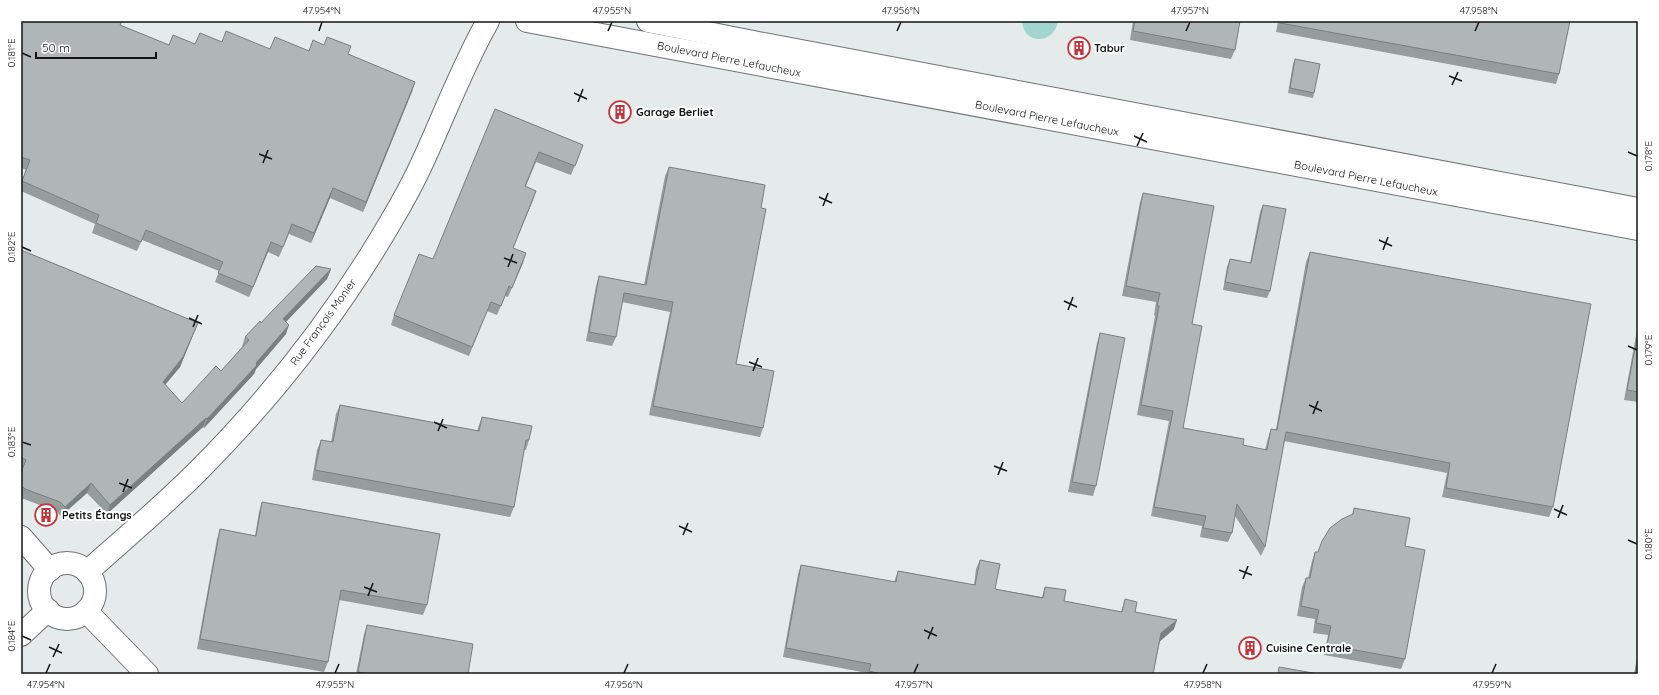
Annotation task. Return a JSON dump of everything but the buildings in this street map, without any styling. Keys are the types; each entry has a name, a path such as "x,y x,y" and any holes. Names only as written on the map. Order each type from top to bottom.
{"main road":[{"name":"Rue François Monier","path":"87,572 171,497 220,448 266,397 310,342 351,285 390,224 424,160 473,47 488,21"},
{"name":"Boulevard Pierre Lefaucheux","path":"527,21 1638,229"},
{"name":"Boulevard Pierre Lefaucheux","path":"648,21 1638,209"},
{"path":"710,21 758,43"},
{"path":"21,537 50,570"},
{"path":"69,563 78,565 87,572 92,578 95,586 95,595 92,604 86,611 70,619 60,618 52,614 41,600 39,591 45,574 60,564 69,563"},
{"path":"21,635 48,610"},
{"path":"86,611 146,674"}],"water":[{"path":"1022,21 1058,21 1051,34 1045,38 1039,39 1033,38 1027,34"}],"place":[{"name":"Tabur","path":"1079,48"},
{"name":"Garage Berliet","path":"620,112"},
{"name":"Petits Étangs","path":"46,515"},
{"name":"Cuisine Centrale","path":"1250,648"}]}
